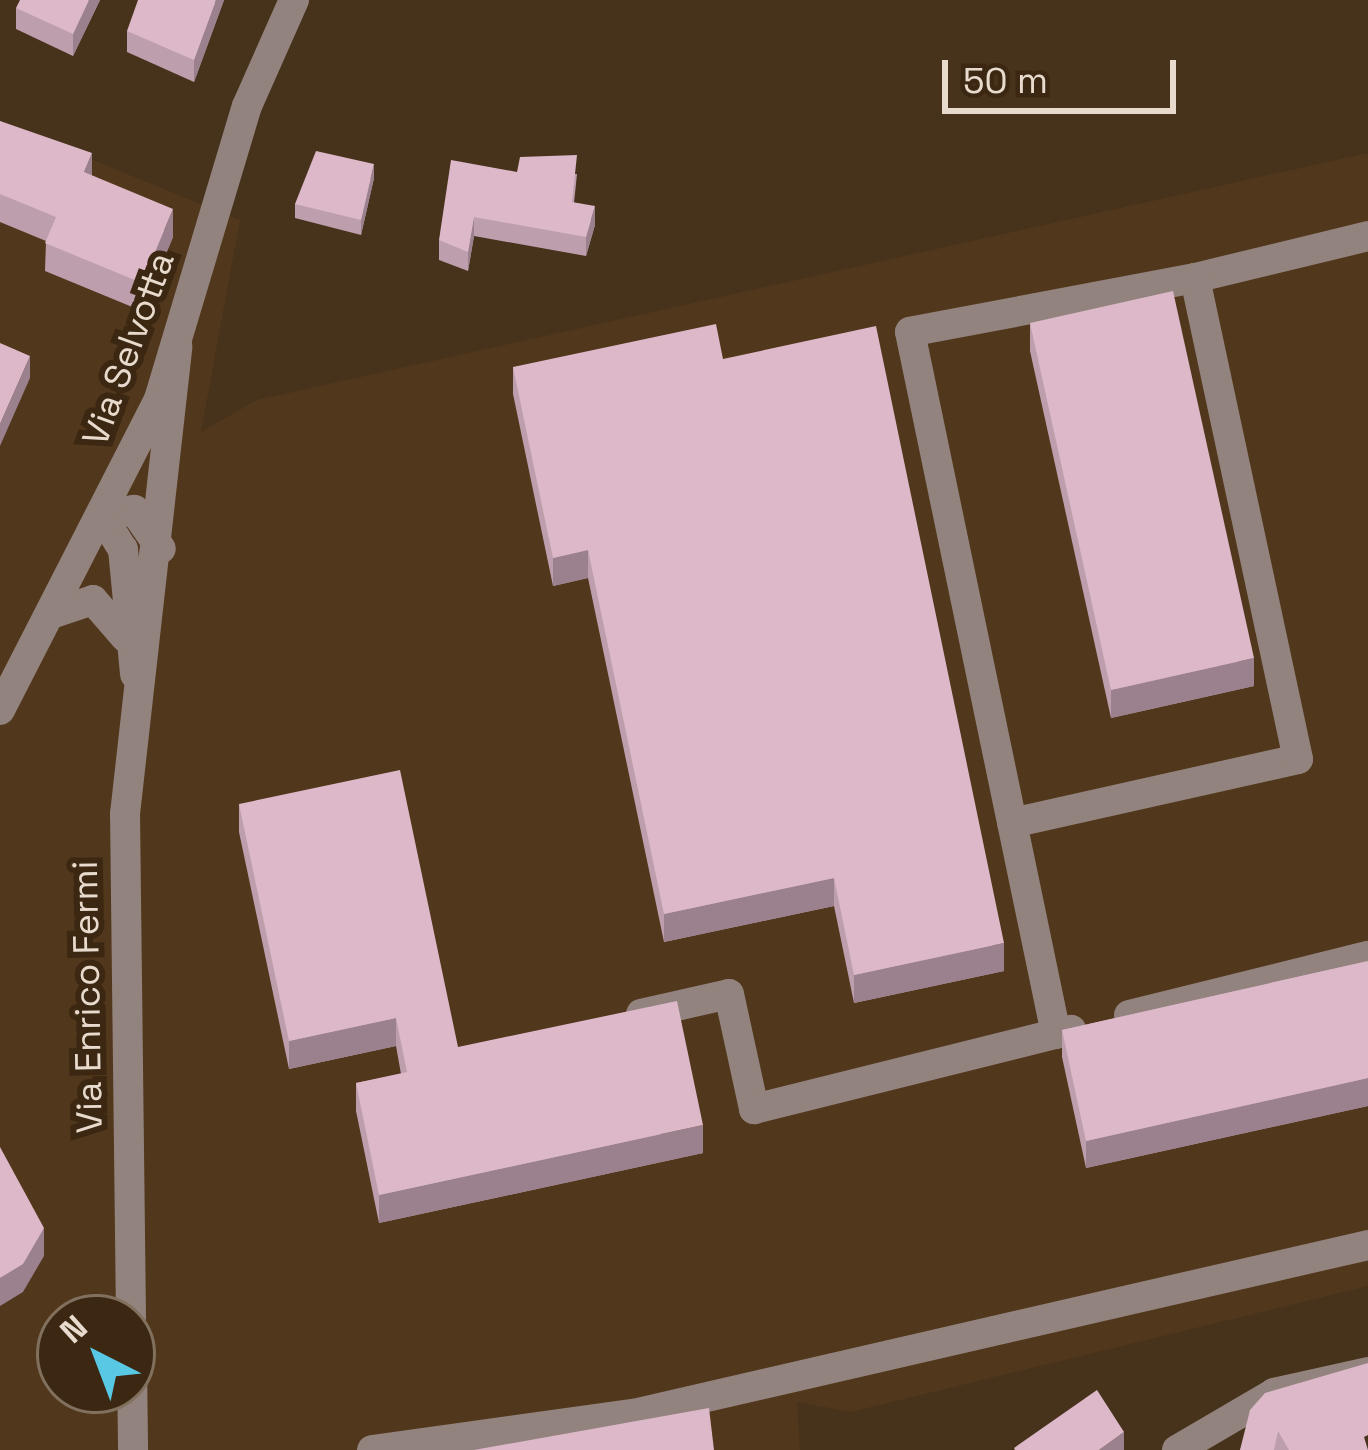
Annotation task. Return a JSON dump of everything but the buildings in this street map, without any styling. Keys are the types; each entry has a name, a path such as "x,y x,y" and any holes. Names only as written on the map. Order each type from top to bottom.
{"street":[{"name":"Via Selvotta","path":"0,710 102,516 177,347 247,106 294,0"},
{"path":"1056,1034 910,332 1196,278 1368,236"},
{"path":"1012,823 1298,759 1196,278"},
{"name":"Via Enrico Fermi","path":"131,1294 125,814 135,674 161,549 177,347"},
{"path":"102,516 134,510 161,549"},
{"name":"Via Enrico Fermi","path":"102,516 123,549 124,637 135,674"},
{"path":"51,614 93,600 124,637"},
{"path":"615,1019 729,994 754,1109 1368,956"},
{"path":"372,1450 633,1414 1368,1245"},
{"path":"1177,1450 1274,1394 1368,1372"},
{"path":"133,1414 133,1450"}],"shaded area":[{"path":"0,122 240,220 201,432 257,400 1368,153 1368,1286 851,1412 797,1402 800,1450 0,1450"}]}
